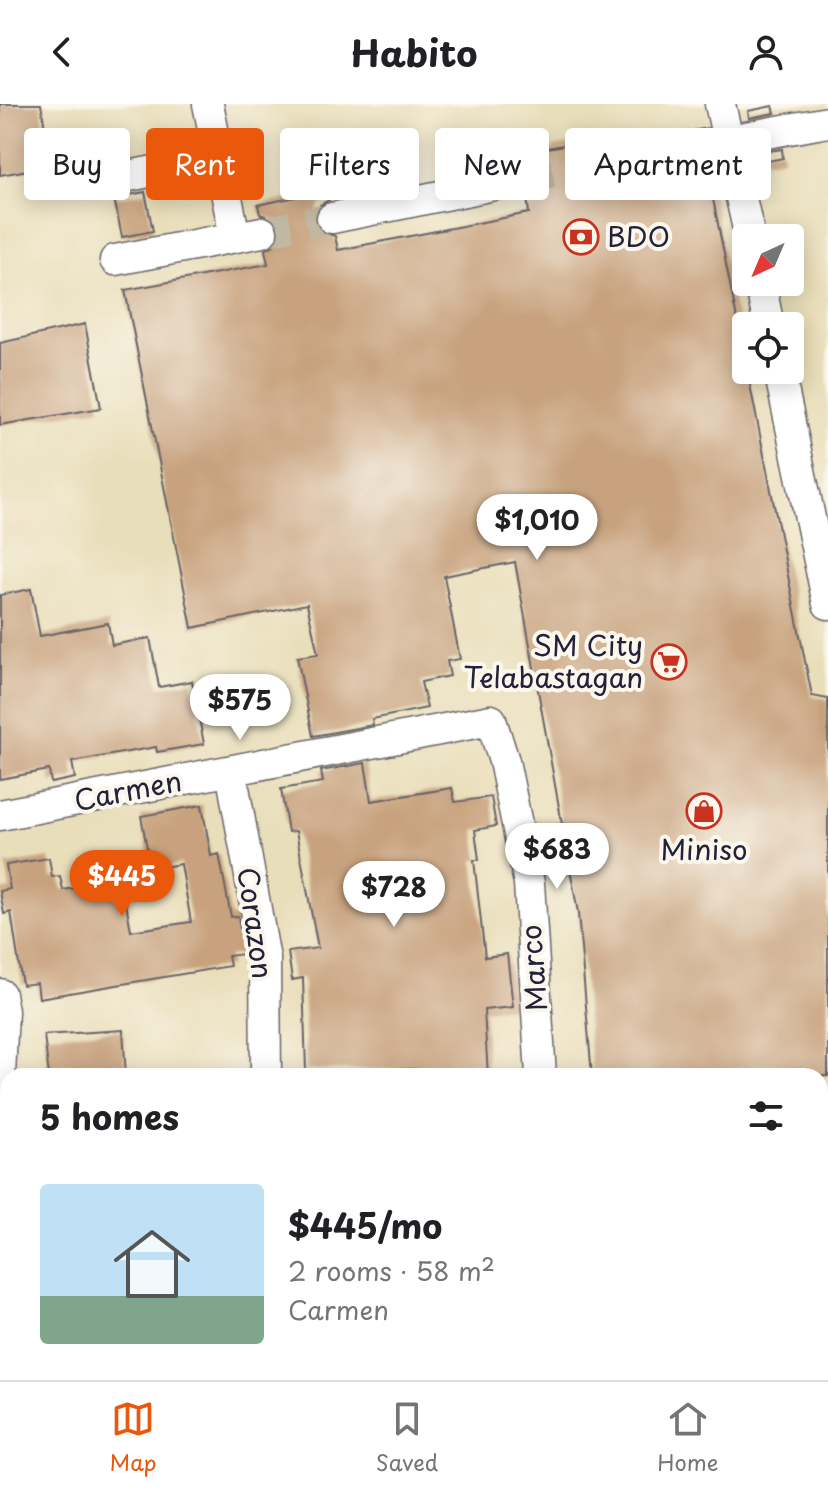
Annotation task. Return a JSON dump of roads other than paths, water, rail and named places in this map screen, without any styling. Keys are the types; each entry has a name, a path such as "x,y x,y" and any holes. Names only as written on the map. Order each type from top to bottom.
{"street":[{"path":"208,104 213,128"},
{"path":"720,104 725,128"},
{"path":"771,132 828,122"},
{"path":"332,218 435,197"},
{"path":"115,260 249,234 236,200"},
{"path":"742,200 747,224"},
{"path":"782,384 828,604"},
{"name":"Carmen","path":"0,815 491,720"},
{"name":"Marco","path":"491,720 504,761 529,883 541,1068"},
{"name":"Corazon","path":"231,771 265,959 266,1068"},
{"path":"0,994 3,1011 0,1068"}],"tunnel":[{"path":"549,174 565,170"},
{"path":"262,232 332,218"}],"place":[{"name":"BDO","path":"581,237"},
{"name":"SM City Telabastagan","path":"669,662"},
{"name":"Miniso","path":"704,811"}]}
